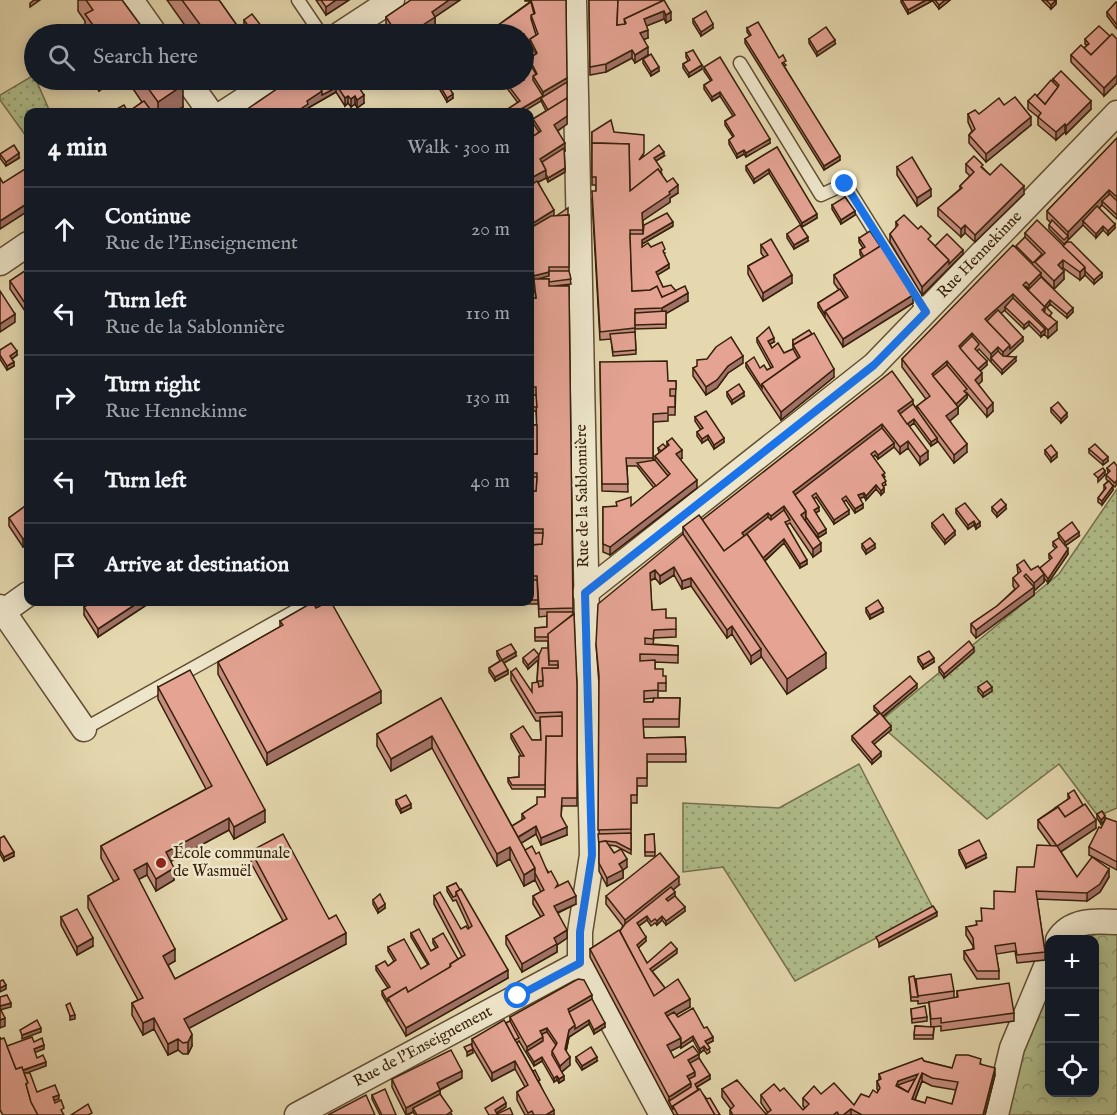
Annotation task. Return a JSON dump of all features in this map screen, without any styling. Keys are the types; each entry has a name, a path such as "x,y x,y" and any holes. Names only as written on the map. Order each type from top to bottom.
{"street":[{"path":"131,0 148,24"},
{"path":"355,24 392,0"},
{"name":"Rue de la Sablonnière","path":"574,0 592,855 580,932 580,963 662,1115"},
{"path":"194,90 207,108"},
{"path":"231,108 259,90"},
{"name":"Rue Hennekinne","path":"585,593 874,365 1117,113"},
{"path":"0,262 24,247"},
{"path":"24,596 1,609 84,729"},
{"path":"1063,935 1076,925 1093,920 1117,922"},
{"name":"Rue de l'Enseignement","path":"297,1115 580,963"},
{"path":"996,1115 1012,1048 1045,969"}],"lane":[{"path":"298,0 314,24"},
{"path":"740,63 821,195 845,184 926,312"},
{"path":"84,729 304,606"}],"green space":[{"path":"24,81 24,90 40,90 48,108 24,108 24,133 0,100 0,95"},
{"path":"1117,489 1117,808 1098,816 1059,764 987,819 878,723 1059,574"},
{"path":"859,764 933,908 795,981 723,867 683,872 683,803 779,808"},
{"path":"1117,934 1117,1111 1113,1115 1005,1115 1024,1046 1045,999 1045,1097 1099,1097 1099,935 1094,935"}],"building":[{"path":"86,0 122,0 140,24 92,24 85,14 93,10"},
{"path":"182,0 219,0 236,24 200,24"},
{"path":"321,0 336,0 326,7"},
{"path":"411,0 449,0 432,12 435,17 424,24 391,24 386,17"},
{"path":"531,0 566,0 567,78 543,92 534,78 537,74 534,68 534,55 537,53 534,47 534,36 538,34 531,15 535,13"},
{"path":"589,0 618,0 617,25 626,23 624,19 664,0 671,12 666,15 664,11 644,19 648,30 640,33 648,47 635,55 632,50 606,64 590,67"},
{"path":"618,0 662,1 624,19 625,24 617,25"},
{"path":"902,0 926,0 908,10"},
{"path":"935,0 945,0 939,5"},
{"path":"1046,0 1056,0 1051,5"},
{"path":"531,2 534,14 531,15 533,24 500,24"},
{"path":"1117,3 1117,25 1107,12"},
{"path":"706,11 713,24 701,32 693,19"},
{"path":"252,14 260,24 247,24 244,20"},
{"path":"758,22 779,58 783,55 786,61 782,63 840,156 824,166 745,39 751,35 747,28"},
{"path":"1099,26 1110,36 1091,55 1084,48 1089,44 1085,39"},
{"path":"826,27 835,40 817,52 809,39"},
{"path":"1112,34 1117,39 1117,75 1104,88 1071,55 1081,45 1091,55"},
{"path":"693,50 702,65 689,73 683,64 690,60 686,53"},
{"path":"651,54 659,67 651,72 643,59"},
{"path":"720,57 770,139 746,153 744,150 737,154 729,140 734,136 725,121 735,115 720,92 712,97 704,85 712,80 704,67"},
{"path":"1061,71 1091,101 1066,126 1065,124 1056,132 1038,117 1041,113 1028,101 1035,94 1045,104 1059,85 1053,79"},
{"path":"1051,80 1058,87 1045,104 1037,96"},
{"path":"534,82 543,96 523,108 509,108 520,101 512,90 534,90"},
{"path":"567,82 567,98 548,110 541,98"},
{"path":"149,90 176,90 158,102"},
{"path":"275,90 322,91 307,101 308,104 302,108 249,108"},
{"path":"321,90 332,90 322,95"},
{"path":"340,90 361,90 364,95 357,100 355,96 351,99 348,96 345,98"},
{"path":"442,90 451,90 453,94 447,98"},
{"path":"1015,97 1031,117 986,154 969,135 975,129 968,114 975,110 979,114 999,98 1004,105"},
{"path":"567,98 567,116 554,125 565,143 540,159 546,170 534,176 534,135 541,131 534,118"},
{"path":"144,101 149,108 134,108"},
{"path":"611,120 614,132 644,135 644,153 639,160 659,145 664,152 654,158 662,170 660,172 658,169 630,191 629,144 592,143 592,132"},
{"path":"534,124 539,132 534,135"},
{"path":"1117,138 1117,197 1109,190 1068,232 1047,211"},
{"path":"592,143 629,144 630,191 658,169 667,182 673,178 678,185 669,192 670,194 642,213 643,230 630,230 632,291 650,290 657,286 662,297 685,286 688,293 662,308 635,309 635,328 600,332 592,191 596,191 596,177 592,177"},
{"path":"14,145 19,153 6,162 0,154"},
{"path":"777,147 817,214 802,223 769,169 754,179 746,166"},
{"path":"564,148 565,168 548,178 542,162"},
{"path":"974,156 990,175 1001,164 1024,186 975,235 965,225 961,229 938,208 962,188 960,186 974,172 966,164"},
{"path":"912,157 931,189 917,198 897,167"},
{"path":"24,170 24,206 0,221 0,178 3,183"},
{"path":"537,181 554,210 534,222 534,183"},
{"path":"1110,194 1117,201 1117,215 1102,201"},
{"path":"845,197 855,211 841,220 832,205"},
{"path":"1097,206 1115,224 1108,231 1103,226 1096,234 1083,221"},
{"path":"568,208 568,215 556,216"},
{"path":"667,213 673,222 642,240 642,247 648,243 651,247 662,242 669,264 656,272 663,287 671,285 676,291 662,297 657,286 650,290 632,291 630,234 643,234 644,225"},
{"path":"569,215 569,267 549,267 549,272 534,276 534,226 551,216"},
{"path":"904,215 918,229 921,226 931,236 928,239 949,260 922,287 890,234 898,225 896,222"},
{"path":"1037,220 1085,267 1080,272 1063,260 1058,265 1064,271 1054,281 1035,262 1045,253 1025,233"},
{"path":"1052,220 1068,236 1064,240 1049,225"},
{"path":"800,225 808,237 794,245 787,234"},
{"path":"870,231 880,246 864,257 860,250 865,247 859,238"},
{"path":"947,234 963,250 949,264 949,260 935,246"},
{"path":"1025,237 1042,254 1033,263 1016,246"},
{"path":"771,239 792,275 763,293 748,266 768,255 761,245"},
{"path":"1071,242 1102,273 1094,280 1085,271 1085,267 1063,246"},
{"path":"882,245 913,295 843,339 825,311 848,297 834,275"},
{"path":"1013,245 1041,273 1029,285 1026,282 1023,285 1045,307 1042,310 1057,322 1048,330 1013,294 985,319 1010,345 1003,352 998,347 991,354 972,333 959,346 982,373 975,380 993,403 987,409 947,361 932,374 958,407 946,416 967,444 954,455 917,406 930,396 902,359"},
{"path":"549,271 569,271 571,279 549,282 549,279 538,279 549,276"},
{"path":"24,272 24,302 10,281"},
{"path":"1041,277 1073,308 1067,314 1050,300 1045,306 1052,313 1049,316 1044,312 1045,307 1025,287 1029,289"},
{"path":"534,279 549,279 549,286 569,286 573,608 539,609 537,576 534,576 534,545 542,544 543,529 534,529 534,491 536,491 537,473 534,473 534,454 537,454 536,387 534,387 534,298 536,298"},
{"path":"840,289 846,298 825,311 825,315 818,303"},
{"path":"0,291 15,314 0,324"},
{"path":"1013,298 1045,329 1041,333 1029,321 1024,325 1005,307"},
{"path":"998,310 1023,337 1010,349 1010,345 987,321"},
{"path":"666,311 666,324 635,325 635,313"},
{"path":"769,327 774,338 768,341 772,348 778,343 784,353 793,349 798,358 762,384 762,388 746,363 754,357 760,368 764,365 767,370 773,367 757,338"},
{"path":"809,330 812,334 793,345 793,340"},
{"path":"635,332 636,350 613,352 610,334"},
{"path":"814,333 834,369 781,412 762,384 800,357 793,345"},
{"path":"972,336 979,344 975,349 987,361 978,369 960,348"},
{"path":"731,337 743,356 728,366 717,380 706,387 693,368 697,366 697,360 707,359 716,347"},
{"path":"11,343 17,351 10,356 14,362 7,366 0,355 0,350"},
{"path":"998,351 1003,356 1016,357 1002,370 991,358"},
{"path":"667,361 668,381 676,381 676,389 670,389 670,396 675,396 675,407 668,407 668,413 653,414 653,458 626,458 628,484 602,484 600,362"},
{"path":"947,365 967,389 964,391 967,394 956,404 933,376"},
{"path":"892,371 913,400 898,411 928,451 920,457 908,441 900,447 882,424 793,492 806,511 801,515 821,543 813,549 784,506 771,516 768,513 742,533 744,536 724,551 702,520"},
{"path":"739,384 744,392 732,400 727,392"},
{"path":"534,395 536,395 537,407 534,407"},
{"path":"1058,402 1067,413 1061,419 1051,408"},
{"path":"913,404 937,438 931,442 914,419 907,424 900,414"},
{"path":"706,411 724,438 714,445 708,435 702,439 697,432 703,428 695,417"},
{"path":"534,425 537,425 537,454 534,454"},
{"path":"882,428 894,443 878,455 875,451 871,454 885,473 882,475 886,481 882,484 884,488 881,491 876,485 866,496 864,493 858,495 863,504 855,509 846,496 842,499 849,510 834,520 816,493 812,496 819,507 814,510 826,529 818,534 795,495"},
{"path":"672,438 682,450 676,454 697,480 610,547 603,544 603,507 617,506 616,502 631,497 631,506 670,474 655,456 669,445 667,442"},
{"path":"663,444 666,447 661,451 658,448"},
{"path":"1095,444 1108,457 1103,461 1089,449"},
{"path":"1051,445 1057,453 1051,458 1045,450"},
{"path":"655,460 668,476 656,486 637,463"},
{"path":"1114,462 1117,466 1115,483 1106,475 1110,471 1107,468"},
{"path":"1103,468 1105,471 1098,478 1094,474"},
{"path":"534,477 537,477 536,491 534,491"},
{"path":"1109,481 1113,486 1102,501 1098,498 1106,488 1104,485"},
{"path":"1001,499 1006,505 997,513 992,507"},
{"path":"965,503 980,522 976,525 974,521 968,525 956,509"},
{"path":"24,507 24,538 23,539 9,518"},
{"path":"784,510 790,520 785,522 807,560 800,564 784,539 763,558 747,534 744,536 768,517 771,520"},
{"path":"943,514 955,531 945,540 932,523"},
{"path":"699,515 724,551 747,534 826,653 787,679 683,527"},
{"path":"1072,522 1079,532 1065,542 1058,533"},
{"path":"534,533 543,533 542,544 534,545"},
{"path":"683,534 761,649 751,656 732,626 727,630 691,578 682,581 674,567 660,576 655,570 650,573 652,610 666,609 666,618 676,618 676,629 654,630 653,639 645,638 645,644 678,646 678,655 640,654 640,661 655,660 655,669 663,669 663,676 666,676 666,683 658,683 658,690 644,691 644,702 653,702 654,698 680,698 679,719 643,719 644,738 685,737 686,754 647,754 647,778 637,778 637,795 631,795 631,829 598,830 599,676 596,644 598,604"},
{"path":"870,538 875,544 866,550 862,544"},
{"path":"1059,538 1068,549 1048,579 1040,568 1052,558 1049,554 1057,547 1053,542"},
{"path":"1024,560 1031,570 1038,566 1044,574 1034,583 1026,574 1024,576 1034,587 976,630 971,624 997,606 1019,586 1013,578 1021,571 1017,565"},
{"path":"534,580 537,580 538,600 534,600"},
{"path":"878,600 883,608 870,615 866,608"},
{"path":"86,606 133,606 98,629 84,607"},
{"path":"306,606 316,608 333,606 381,691 267,753 218,662 283,625 280,621"},
{"path":"547,612 573,612 573,614 548,634 548,637 535,637 535,628 547,627"},
{"path":"574,614 577,685 577,798 562,798 561,816 567,827 541,838 536,826 518,837 512,826 525,818 522,814 537,804 537,797 545,797 546,736 562,736 562,712 536,713 511,672 516,668 532,692 532,683 538,682 539,687 543,686 542,668 558,668 558,661 549,661 548,634"},
{"path":"969,641 974,648 944,674 939,667"},
{"path":"511,644 516,652 502,660 497,651"},
{"path":"542,648 548,648 549,665 558,665 558,668 542,668 543,681 537,681 539,655"},
{"path":"534,649 539,655 528,665 523,658"},
{"path":"929,651 934,658 923,665 918,657"},
{"path":"502,660 508,670 495,677 489,668"},
{"path":"190,670 265,810 234,827 229,818 166,852 174,868 156,879 147,863 134,870 175,949 163,956 175,979 287,919 251,851 283,834 329,919 336,915 346,933 184,1019 192,1034 188,1042 183,1043 178,1039 168,1044 154,1018 143,1023 132,1003 143,998 88,896 119,879 101,846 212,786 158,687"},
{"path":"910,676 917,684 881,714 891,726 872,742 881,752 872,760 852,736 880,713 874,706"},
{"path":"987,681 992,687 983,693 978,687"},
{"path":"441,698 535,868 524,875 510,847 497,854 432,736 391,759 377,734"},
{"path":"562,716 562,736 546,736 545,785 512,785 508,778 519,777 519,756 524,756 511,734 523,726 532,740 541,740 540,717"},
{"path":"1074,790 1083,805 1065,817 1058,807 1055,808 1070,798 1068,794"},
{"path":"406,795 411,804 401,809 396,800"},
{"path":"1085,804 1096,820 1057,846 1038,820 1058,807 1065,817"},
{"path":"1102,811 1105,816 1101,820 1097,814"},
{"path":"1106,818 1117,822 1117,862 1089,847"},
{"path":"631,833 631,850 616,842 599,842 599,846 598,834"},
{"path":"654,834 655,852 645,852 645,835"},
{"path":"4,836 14,852 4,857 0,850 0,838"},
{"path":"979,840 986,854 966,864 959,850"},
{"path":"606,841 614,853 621,849 627,859 619,864 623,870 607,878 599,863 599,842"},
{"path":"1037,845 1057,846 1077,877 1092,857 1109,869 1100,884 1087,893 1036,891 1045,952 1017,955 1015,943 995,946 999,971 977,971 964,951 974,949 973,938 966,927 977,925 976,921 982,921 981,908 994,909 994,891 1015,892 1017,867 1034,867"},
{"path":"532,846 536,854 539,852 548,873 551,871 558,884 556,887 568,881 576,896 554,906 567,930 554,938 557,944 522,964 506,936 544,915 533,896 544,890 525,850"},
{"path":"660,853 679,877 625,920 606,896"},
{"path":"456,883 460,890 453,897 447,887"},
{"path":"671,887 675,892 666,899 668,901 675,896 685,907 666,921 662,916 657,921 655,919 651,922 647,916 637,923 646,937 637,945 647,963 671,942 677,949 650,969 665,988 654,996 620,931 625,924"},
{"path":"461,889 508,970 406,1028 388,998 406,987 408,992 465,955 434,896 440,892 461,929 466,926 468,929 472,926 456,892"},
{"path":"380,894 385,904 378,909 373,900"},
{"path":"933,906 937,912 879,943 876,937"},
{"path":"77,909 93,938 77,947 61,917"},
{"path":"419,929 431,951 438,947 433,939 443,933 458,959 450,964 450,967 408,992 406,987 388,998 388,1002 382,991 390,987 376,966 385,961 388,966 396,960 388,947 404,939 421,969 429,964 411,933"},
{"path":"619,930 654,996 678,979 690,999 665,1013 681,1038 667,1045 674,1058 693,1046 699,1054 688,1060 695,1072 687,1076 691,1083 669,1097 590,949"},
{"path":"951,974 954,991 918,996 916,979"},
{"path":"914,976 918,997 911,997 909,977"},
{"path":"578,979 584,980 592,995 568,1009 575,1025 569,1030 565,1049 570,1057 560,1066 552,1051 557,1043 547,1028 540,1031 543,1037 527,1047 510,1017"},
{"path":"3,980 6,985 0,988 0,981"},
{"path":"1009,983 1014,1013 941,1023 941,1018 931,1019 929,1002 958,997 957,991"},
{"path":"7,995 11,1003 0,1006 0,997"},
{"path":"592,999 605,1023 594,1030 589,1020 575,1029 569,1012"},
{"path":"70,1003 75,1015 70,1016 66,1005"},
{"path":"925,1006 927,1017 912,1019 911,1009"},
{"path":"0,1008 5,1018 0,1020"},
{"path":"693,1008 704,1028 707,1027 713,1037 705,1041 710,1048 707,1050 704,1046 700,1049 693,1036 681,1044 681,1038 667,1016 674,1012 678,1017"},
{"path":"37,1020 41,1028 22,1035 20,1030"},
{"path":"504,1020 554,1110 546,1115 534,1115 532,1111 528,1113 517,1092 528,1085 515,1061 492,1073 472,1039"},
{"path":"510,1021 519,1038 515,1040 506,1023"},
{"path":"915,1026 934,1027 933,1035 914,1035"},
{"path":"547,1032 556,1045 552,1055 564,1076 559,1079 557,1076 554,1078 542,1057 534,1062 527,1051 543,1041 542,1034"},
{"path":"0,1037 4,1038 16,1069 22,1067 28,1083 26,1084 31,1102 38,1115 3,1115 0,1110"},
{"path":"32,1037 34,1042 42,1038 44,1045 34,1049 37,1058 43,1055 46,1062 23,1070 22,1067 16,1069 7,1046"},
{"path":"471,1044 473,1049 467,1052 464,1047"},
{"path":"591,1047 597,1057 582,1066 576,1057"},
{"path":"451,1050 462,1071 437,1083 440,1090 406,1108 392,1079"},
{"path":"956,1055 968,1055 981,1059 980,1064 995,1068 983,1115 862,1115 851,1109 843,1115 837,1112 833,1115 733,1115 730,1110 734,1106 722,1089 737,1080 766,1114 771,1110 761,1095 774,1084 780,1091 784,1088 803,1110 809,1104 803,1098 814,1086 821,1094 834,1083 854,1105 861,1094 869,1097 873,1090 877,1093 880,1088 877,1081 881,1079 879,1074 922,1058 924,1061 952,1068","holes":["922,1073 932,1078 958,1082 952,1104 927,1097 925,1103 912,1099","918,1074 908,1092 896,1086 898,1081"]},
{"path":"699,1058 710,1075 695,1084 698,1090 673,1106 673,1110 669,1101 691,1087 689,1079 695,1076 695,1072 690,1063"},
{"path":"535,1070 540,1080 538,1081 533,1071"},
{"path":"24,1073 30,1073 37,1092 55,1085 59,1095 53,1097 55,1103 61,1100 64,1108 61,1110 64,1115 38,1115 31,1102"},
{"path":"915,1079 908,1092 898,1086 898,1085"},
{"path":"385,1089 396,1115 382,1115 372,1095"},
{"path":"700,1089 715,1115 678,1115 673,1106"},
{"path":"440,1094 452,1111 446,1115 417,1115 413,1108"},
{"path":"366,1095 375,1115 328,1115"},
{"path":"503,1097 506,1103 495,1110 497,1114 510,1108 513,1115 489,1115 485,1108"},
{"path":"710,1098 720,1115 715,1115 706,1099"},
{"path":"88,1104 92,1113 71,1115"}],"place":[{"name":"École communale de Wasmuël","path":"161,863"}],"route":[{"path":"518,996 580,963 580,932 592,855 585,593 874,365 926,312 845,184"}]}
